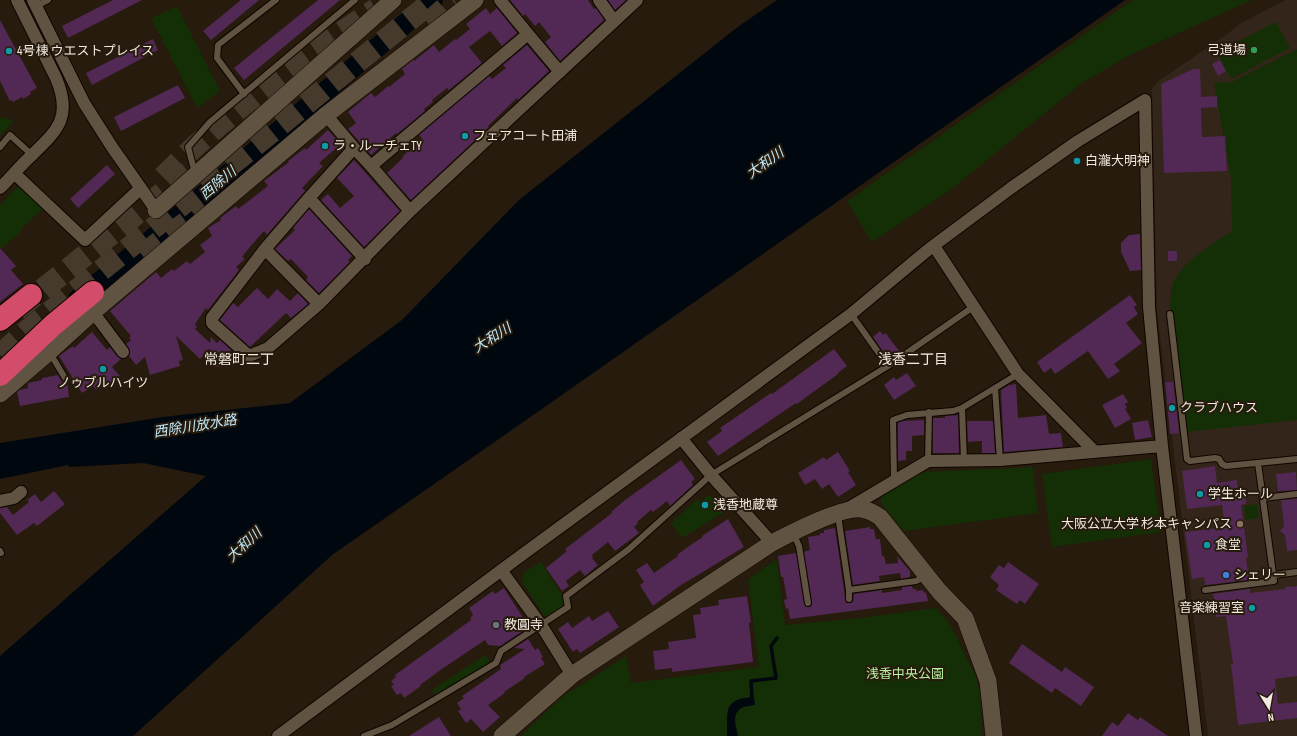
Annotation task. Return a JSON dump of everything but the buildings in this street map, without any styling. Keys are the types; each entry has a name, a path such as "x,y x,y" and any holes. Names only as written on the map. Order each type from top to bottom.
{"highway":[{"path":"0,320 31,295"},
{"path":"0,375 53,325 93,302"}],"street":[{"path":"0,188 54,133 62,116 63,104 60,88 17,0"},
{"path":"34,3 84,103 112,147 156,210 393,0"},
{"path":"0,394 49,352 93,302 326,115 475,0"},
{"path":"500,0 560,72"},
{"path":"599,0 614,21"},
{"path":"354,148 264,249 212,318 212,323 249,356 268,348 319,304 365,259 410,211 637,0"},
{"path":"371,166 528,34"},
{"path":"278,736 296,731 501,570 851,314 934,246 1011,188 1078,141 1145,100 1149,306 1162,446 1196,736"},
{"path":"326,115 410,211"},
{"path":"14,173 84,240 141,188"},
{"path":"309,198 365,259"},
{"path":"934,246 1018,374 1095,452"},
{"path":"264,249 319,304"},
{"path":"93,302 123,352"},
{"path":"681,438 711,475 772,543"},
{"path":"502,736 572,675 772,543 793,532 842,512 928,461 1000,460 1162,446"},
{"path":"0,501 14,498 22,492"},
{"path":"842,512 859,509 869,510 880,517 939,591 965,618 988,681 994,736"},
{"path":"501,570 541,625 572,675"}],"lane":[{"path":"34,3 48,0"},
{"path":"244,94 217,58 218,45 276,0"},
{"path":"196,175 188,147 210,122 356,0"},
{"path":"0,147 10,135 32,155"},
{"path":"364,736 392,725 496,663 501,651 568,607 566,596 629,549 711,475 888,366 973,307"},
{"path":"851,314 888,366"},
{"path":"1170,314 1187,459 1190,461 1215,458 1220,459 1222,464 1226,466 1297,459"},
{"path":"49,352 65,378"},
{"path":"894,480 893,420 907,415 953,411 962,408 1018,374"},
{"path":"995,388 1000,460"},
{"path":"962,408 964,460"},
{"path":"928,461 929,412"},
{"path":"1205,590 1274,581 1264,498 1258,463"},
{"path":"1264,498 1297,494"},
{"path":"842,512 849,599"},
{"path":"793,532 799,546 808,603"},
{"path":"1274,575 1297,572"},
{"path":"849,590 916,581 927,576"}],"shaded area":[{"name":"大阪公立大学 杉本キャンパス","path":"1286,0 1297,0 1297,736 1208,736 1157,312 1152,89 1157,82 1241,23"}],"green space":[{"path":"1133,0 1252,0 1130,55 1082,83 949,191 872,242 847,201"},
{"path":"177,6 220,91 197,108 151,18"},
{"name":"弓道場","path":"1276,22 1290,48 1231,79 1217,52"},
{"path":"1297,49 1297,420 1185,432 1170,307 1171,292 1179,273 1187,264 1232,231 1231,178 1214,83 1232,82"},
{"path":"0,117 14,121 0,136"},
{"path":"19,185 42,209 22,228 19,234 0,249 0,205"},
{"path":"1151,459 1161,532 1052,547 1042,474"},
{"path":"1033,467 1038,513 904,531 881,503 881,495 922,472"},
{"path":"709,494 723,513 682,538 671,523 698,498 701,502"},
{"path":"1257,504 1259,518 1246,520 1244,506"},
{"name":"浅香中央公園","path":"777,559 785,625 861,618 936,608 950,624 976,677 980,693 982,736 521,736 562,697 626,656 631,683 759,667 748,579"},
{"path":"541,562 565,600 563,607 546,619 522,581 523,573"},
{"path":"485,655 490,662 437,697 432,690"}],"water":[{"path":"777,0 1125,0 332,555 133,736 0,736 0,656 206,476 143,463 69,467 68,465 0,479 0,443 163,417 290,403 402,320 519,200 739,26"},
{"path":"754,697 755,705 743,707 736,713 735,725 738,736 727,736 729,708 736,700"}],"waterway":[{"name":"西除川","path":"78,299 140,249 433,0"},
{"path":"752,698 751,681 776,678 771,646 777,638"}],"tunnel":[{"path":"0,355 29,329 434,0"},
{"path":"428,23 454,0"},
{"path":"163,177 239,108 320,47 376,9"},
{"path":"17,310 190,171"},
{"path":"142,255 206,208"}],"place":[{"name":"弓道場","path":"1254,50"},
{"name":"4号棟 ウエストプレイス","path":"9,51"},
{"name":"フェアコート田浦","path":"465,136"},
{"name":"ラ・ルーチェTY","path":"325,146"},
{"name":"白瀧大明神","path":"1077,161"},
{"name":"ノゥブルハイツ","path":"103,369"},
{"name":"クラブハウス","path":"1172,408"},
{"name":"学生ホール","path":"1200,494"},
{"name":"浅香地蔵尊","path":"705,505"},
{"name":"大阪公立大学 杉本キャンパス","path":"1240,524"},
{"name":"食堂","path":"1207,545"},
{"name":"シェリー","path":"1226,575"},
{"name":"音楽練習室","path":"1252,608"},
{"name":"教圓寺","path":"496,625"}],"district":[{"name":"常磐町二丁","path":"239,359"},
{"name":"浅香二丁目","path":"913,359"}],"water label":[{"name":"大和川","path":"765,163"},
{"name":"大和川","path":"492,338"},
{"name":"西除川放水路","path":"195,426"},
{"name":"大和川","path":"244,545"}]}
